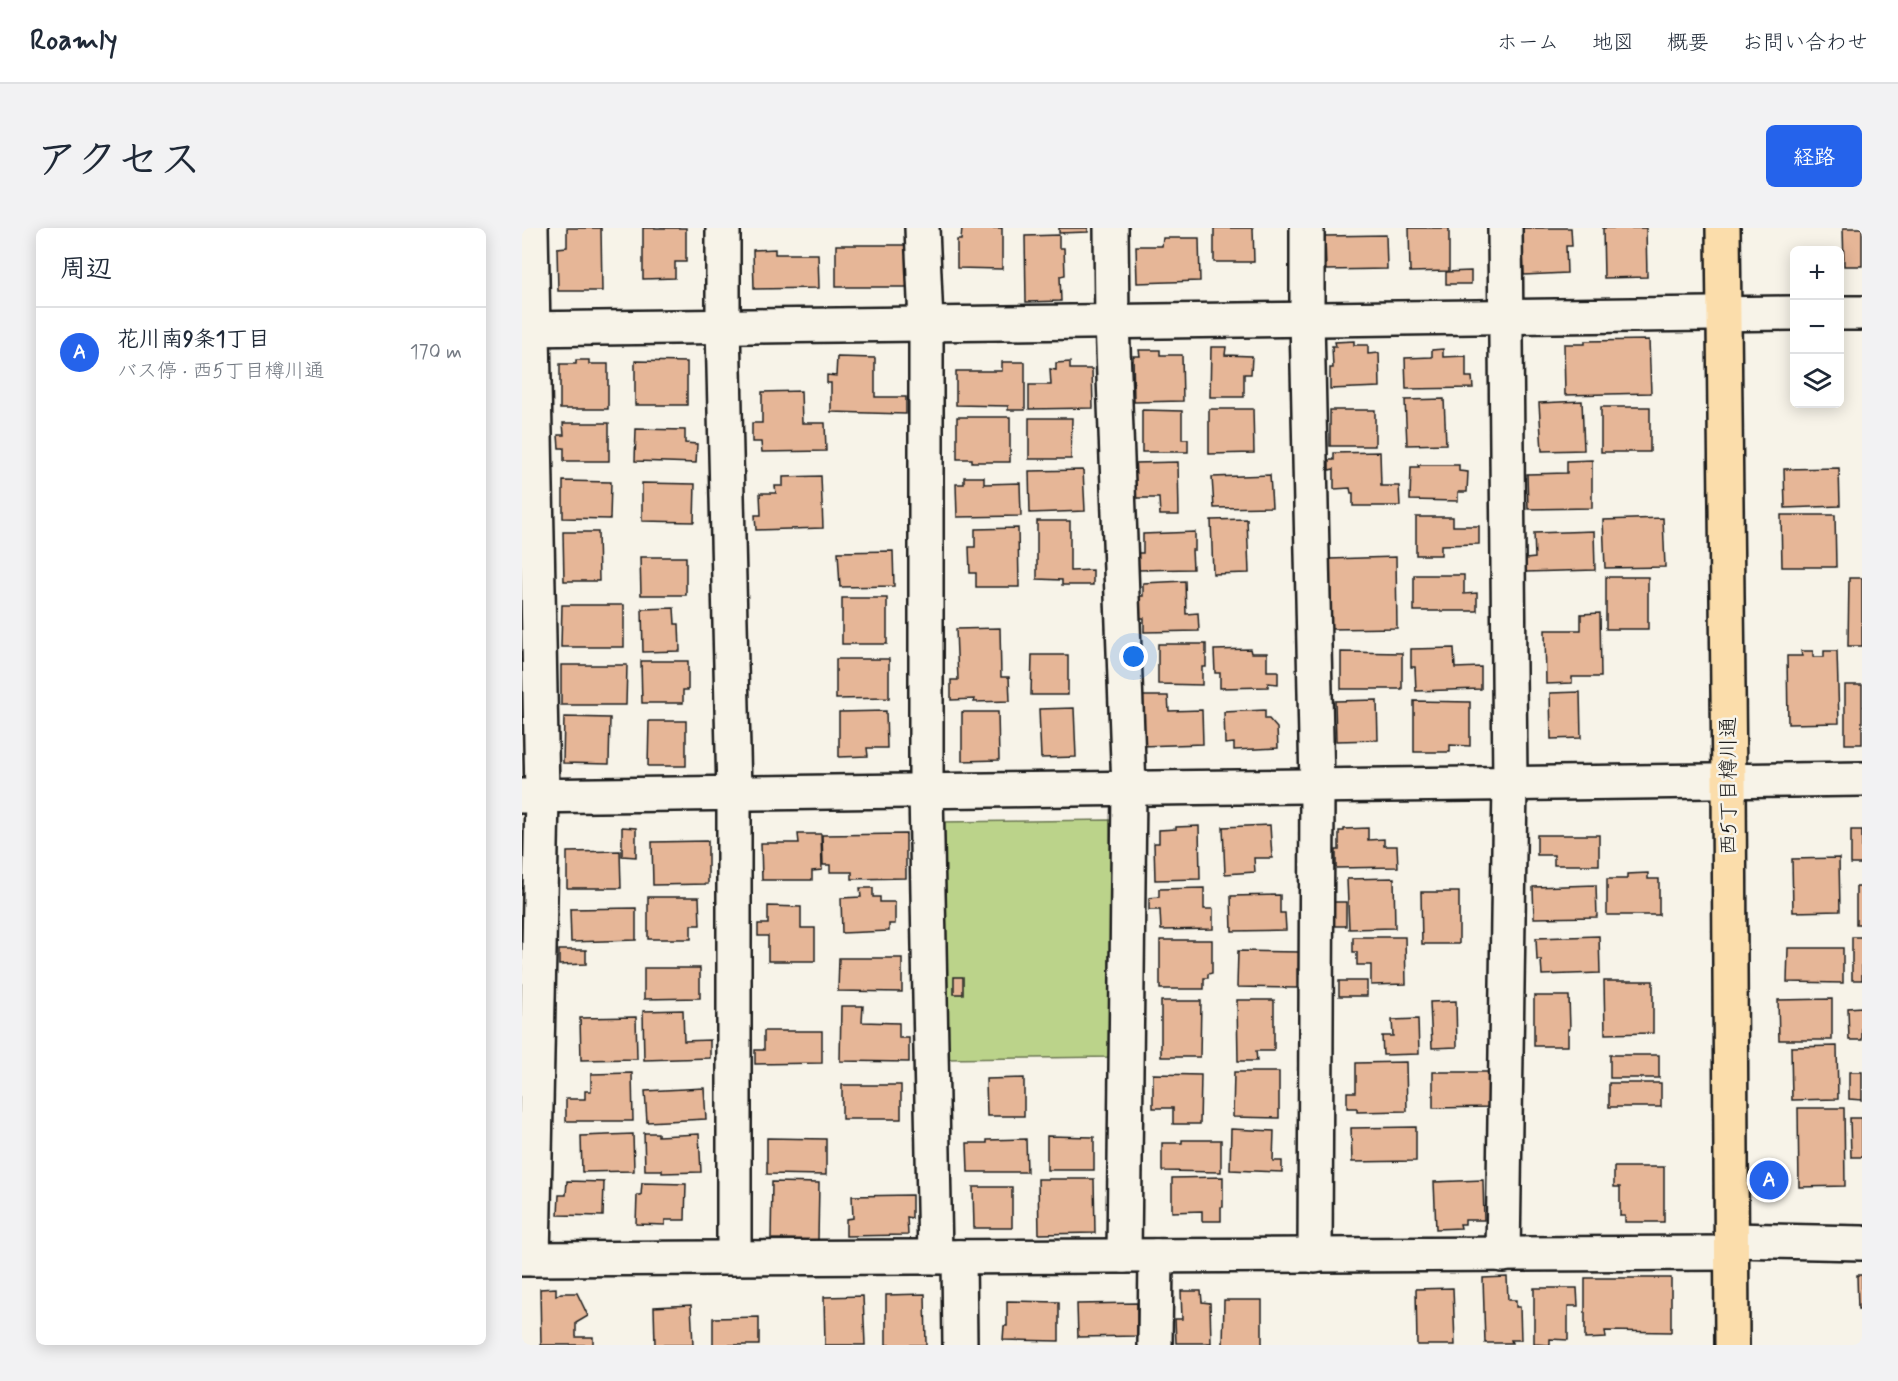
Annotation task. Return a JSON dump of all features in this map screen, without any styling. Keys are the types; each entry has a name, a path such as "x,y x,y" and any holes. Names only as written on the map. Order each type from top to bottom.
{"main road":[{"name":"西5丁目樽川通","path":"1723,228 1732,1345"}],"street":[{"path":"531,228 527,329 532,795 527,1259 1503,1255 1862,1243"},
{"path":"723,228 723,326 734,793 734,1258"},
{"path":"922,228 926,323 926,791 947,1257 960,1345"},
{"path":"1111,228 1112,321 1129,789 1140,1256 1155,1345"},
{"path":"1307,228 1317,786 1315,1256"},
{"path":"1503,1255 1510,783 1505,228"},
{"path":"527,329 1790,313"},
{"path":"1844,313 1862,313"},
{"path":"532,795 1862,779"}],"green space":[{"path":"1110,820 1114,1057 944,1059 940,822"}],"building":[{"path":"567,228 601,228 602,291 558,291 557,248 567,247"},
{"path":"643,228 686,228 686,262 675,262 675,278 643,279"},
{"path":"962,228 1002,228 1002,269 957,268 957,240 961,240"},
{"path":"1059,228 1088,228 1088,232 1059,233"},
{"path":"1214,228 1253,228 1254,262 1214,262"},
{"path":"1409,228 1449,228 1449,271 1410,272"},
{"path":"1519,228 1571,228 1572,246 1566,246 1567,273 1524,275 1522,230"},
{"path":"1603,228 1646,228 1647,277 1604,278"},
{"path":"1843,228 1862,228 1862,266 1844,266"},
{"path":"1059,235 1059,248 1064,248 1065,275 1060,276 1061,301 1026,302 1025,236"},
{"path":"1386,235 1387,269 1326,270 1325,236"},
{"path":"1163,238 1199,238 1200,281 1137,283 1136,246 1162,246"},
{"path":"836,245 907,245 907,287 836,287"},
{"path":"775,249 775,254 818,254 819,288 754,289 753,250"},
{"path":"1471,271 1471,284 1446,284 1446,272"},
{"path":"1649,340 1651,393 1565,395 1564,344 1585,344 1585,341"},
{"path":"1354,341 1354,345 1368,345 1368,354 1379,353 1380,387 1330,389 1330,368 1333,368 1332,346 1336,346 1335,342"},
{"path":"1211,347 1226,347 1225,355 1252,356 1251,374 1244,374 1244,397 1210,397"},
{"path":"1443,349 1443,357 1466,356 1466,377 1472,377 1473,388 1406,389 1405,358 1432,357 1432,350"},
{"path":"1139,350 1160,350 1160,355 1182,355 1183,401 1134,402 1133,356 1140,356"},
{"path":"837,357 875,358 875,397 906,397 906,414 831,412 831,383 827,383 827,375 836,376"},
{"path":"576,360 589,360 589,364 608,364 608,409 560,409 560,364 576,364"},
{"path":"635,361 687,362 687,405 635,405"},
{"path":"1002,362 1025,362 1025,410 1008,410 1008,406 956,405 956,371 1002,371"},
{"path":"1070,362 1070,369 1092,369 1093,408 1029,409 1029,385 1051,385 1050,369 1056,370 1056,363"},
{"path":"801,391 802,423 825,423 826,451 762,452 761,442 752,442 752,423 762,423 762,392"},
{"path":"1444,399 1446,444 1407,445 1405,400"},
{"path":"1582,401 1584,450 1542,451 1539,403"},
{"path":"1601,407 1650,407 1650,452 1601,452"},
{"path":"1209,409 1253,409 1254,453 1209,454"},
{"path":"1142,410 1182,411 1182,439 1188,439 1188,452 1142,452"},
{"path":"1330,410 1375,410 1375,446 1330,446"},
{"path":"957,417 1010,417 1010,462 972,462 972,459 957,459"},
{"path":"1029,418 1072,418 1071,459 1029,459"},
{"path":"563,423 609,423 609,461 564,461 564,448 559,448 558,435 564,435"},
{"path":"636,429 685,430 685,443 697,444 696,463 635,461"},
{"path":"1380,452 1381,486 1399,486 1400,506 1353,506 1353,493 1350,488 1334,489 1334,469 1329,470 1329,460 1334,460 1334,453"},
{"path":"1592,460 1592,508 1528,509 1527,474 1567,473 1567,461"},
{"path":"1178,462 1179,515 1160,515 1159,498 1136,498 1135,463"},
{"path":"1418,465 1459,465 1459,471 1468,472 1467,492 1458,492 1458,501 1410,500 1411,467 1419,467"},
{"path":"1839,468 1840,506 1785,508 1784,469"},
{"path":"1083,470 1085,511 1030,513 1029,471"},
{"path":"1270,475 1272,507 1214,508 1212,477"},
{"path":"821,476 823,528 756,530 755,515 761,515 760,493 776,493 775,486 783,486 783,477"},
{"path":"964,477 984,477 984,484 1020,483 1021,516 957,517 956,484 964,484"},
{"path":"563,481 611,482 610,519 563,518"},
{"path":"642,483 695,484 694,522 642,521"},
{"path":"1781,515 1835,515 1836,567 1782,567"},
{"path":"1416,517 1453,517 1453,526 1479,526 1479,544 1441,545 1441,555 1416,555"},
{"path":"1663,518 1665,567 1605,568 1603,520"},
{"path":"1247,519 1249,573 1213,574 1211,520"},
{"path":"1037,521 1070,521 1070,571 1093,570 1093,585 1062,585 1062,580 1037,579"},
{"path":"1018,528 1019,587 976,587 976,573 970,573 969,547 975,547 975,529"},
{"path":"1594,531 1595,570 1526,572 1526,559 1535,558 1534,533"},
{"path":"563,532 598,532 599,581 564,581"},
{"path":"1195,532 1195,550 1192,550 1193,569 1137,570 1136,553 1143,553 1143,534"},
{"path":"893,551 894,586 840,587 838,552"},
{"path":"640,557 686,557 686,595 641,595"},
{"path":"1396,557 1397,628 1331,629 1329,559"},
{"path":"1414,575 1464,575 1464,594 1477,593 1477,611 1414,611"},
{"path":"1606,577 1648,577 1648,629 1606,629"},
{"path":"1849,578 1862,578 1862,646 1848,646"},
{"path":"1185,581 1186,614 1198,613 1199,631 1144,632 1144,618 1138,618 1137,596 1143,596 1143,583"},
{"path":"842,598 887,598 887,644 842,644"},
{"path":"562,605 624,605 624,647 561,647"},
{"path":"674,608 675,624 679,624 680,651 643,652 642,609"},
{"path":"1600,613 1601,677 1572,677 1572,683 1546,684 1545,630 1581,630 1581,614"},
{"path":"1000,628 1001,677 1009,677 1010,701 951,700 951,680 958,680 956,629"},
{"path":"1158,644 1206,644 1206,667 1202,667 1202,685 1158,684"},
{"path":"1454,648 1455,668 1481,667 1481,689 1416,691 1415,667 1411,667 1411,649"},
{"path":"1250,649 1251,653 1267,653 1267,671 1278,671 1278,684 1268,683 1268,687 1220,688 1220,673 1215,673 1214,650"},
{"path":"1801,651 1813,651 1813,657 1824,657 1824,651 1837,651 1839,723 1788,724 1787,656 1802,656"},
{"path":"1341,652 1402,653 1402,689 1341,689"},
{"path":"1032,655 1068,655 1068,695 1031,695"},
{"path":"836,659 889,659 889,698 836,699"},
{"path":"641,661 688,661 688,690 683,690 683,703 642,703"},
{"path":"561,665 627,665 626,705 561,705"},
{"path":"1845,685 1862,685 1862,744 1845,744"},
{"path":"1580,692 1581,738 1551,739 1550,693"},
{"path":"1140,696 1168,696 1169,711 1202,710 1203,744 1141,746"},
{"path":"1377,700 1378,740 1336,741 1335,701"},
{"path":"1414,701 1470,702 1470,746 1450,745 1450,752 1414,752"},
{"path":"1074,708 1076,757 1041,758 1039,709"},
{"path":"1265,710 1265,719 1269,719 1277,728 1278,748 1234,750 1234,743 1225,744 1224,712"},
{"path":"886,711 887,748 867,748 868,756 839,757 839,712"},
{"path":"962,712 998,712 999,760 962,761"},
{"path":"564,717 610,718 609,764 563,763"},
{"path":"649,721 686,721 686,766 648,766"},
{"path":"1270,825 1272,858 1254,858 1255,872 1225,874 1223,827"},
{"path":"1199,826 1200,879 1155,880 1154,843 1159,843 1159,830"},
{"path":"622,827 636,828 636,857 622,856"},
{"path":"1368,828 1368,840 1384,839 1384,846 1397,846 1398,867 1336,868 1339,831"},
{"path":"1851,830 1862,830 1862,864 1851,864"},
{"path":"798,834 821,834 822,870 812,871 812,880 762,880 761,843 799,843"},
{"path":"906,834 906,878 852,879 852,872 830,872 830,865 823,865 822,835"},
{"path":"1537,835 1599,835 1599,865 1554,865 1554,855 1537,855"},
{"path":"708,841 708,884 653,885 652,842"},
{"path":"620,851 621,888 567,888 567,852"},
{"path":"1839,858 1840,911 1793,912 1792,859"},
{"path":"1648,873 1648,879 1659,879 1659,915 1607,915 1607,879 1627,879 1627,874"},
{"path":"1394,878 1395,928 1349,929 1347,879"},
{"path":"1596,885 1597,917 1534,918 1533,887"},
{"path":"1856,887 1862,887 1862,924 1856,924"},
{"path":"860,888 873,888 873,897 880,897 880,902 895,902 895,924 889,924 889,931 842,933 841,898 861,897"},
{"path":"1204,888 1204,909 1213,909 1213,929 1161,930 1160,910 1149,910 1149,898 1159,897 1159,889"},
{"path":"1421,892 1459,892 1459,944 1422,944"},
{"path":"1280,895 1280,913 1285,913 1286,930 1232,931 1231,896"},
{"path":"648,897 699,897 700,925 691,925 691,939 648,939"},
{"path":"1334,902 1346,902 1346,926 1333,926"},
{"path":"768,906 801,907 801,928 815,928 815,961 768,961 768,936 758,936 758,924 768,924"},
{"path":"636,908 636,940 571,942 570,909"},
{"path":"1599,936 1600,973 1542,975 1541,960 1537,960 1536,938"},
{"path":"1353,937 1405,937 1406,984 1371,985 1371,965 1357,965 1357,952 1353,952"},
{"path":"1852,937 1862,937 1862,980 1852,980"},
{"path":"1160,940 1212,940 1212,973 1208,974 1208,978 1204,978 1204,989 1160,989"},
{"path":"1788,948 1843,948 1843,983 1787,982"},
{"path":"559,950 586,950 586,964 559,965"},
{"path":"1238,951 1303,952 1303,969 1297,969 1297,988 1237,987"},
{"path":"839,958 902,958 902,992 838,991"},
{"path":"644,968 700,968 700,998 644,999"},
{"path":"954,977 963,977 963,994 954,994"},
{"path":"1339,981 1367,981 1367,996 1339,996"},
{"path":"1604,981 1653,981 1653,1033 1605,1034"},
{"path":"1534,996 1569,996 1568,1046 1534,1046"},
{"path":"1832,999 1832,1040 1779,1040 1778,1000"},
{"path":"1237,1000 1274,1000 1274,1051 1256,1051 1257,1061 1238,1061"},
{"path":"1161,1001 1201,1001 1200,1057 1161,1057"},
{"path":"1456,1001 1457,1047 1432,1048 1430,1002"},
{"path":"841,1006 863,1006 862,1022 899,1023 899,1038 909,1038 909,1062 840,1061"},
{"path":"1862,1007 1862,1040 1849,1040 1848,1008"},
{"path":"683,1010 684,1041 710,1040 710,1058 644,1060 643,1011"},
{"path":"636,1017 637,1059 581,1060 580,1018"},
{"path":"1418,1019 1419,1054 1383,1055 1382,1036 1393,1036 1392,1020"},
{"path":"764,1031 822,1031 822,1063 755,1064 755,1050 764,1050"},
{"path":"1837,1046 1838,1099 1792,1100 1791,1047"},
{"path":"1610,1055 1659,1055 1659,1078 1610,1078"},
{"path":"1406,1062 1407,1111 1357,1112 1357,1108 1347,1108 1347,1092 1356,1092 1356,1063"},
{"path":"1234,1072 1279,1072 1279,1118 1233,1117"},
{"path":"1433,1072 1494,1072 1494,1107 1433,1108"},
{"path":"1849,1072 1862,1072 1862,1100 1849,1099"},
{"path":"632,1073 633,1121 566,1121 566,1099 585,1099 585,1091 591,1091 591,1074"},
{"path":"1153,1074 1201,1075 1200,1124 1173,1124 1173,1108 1153,1108"},
{"path":"1024,1078 1024,1116 987,1116 986,1079"},
{"path":"1609,1083 1661,1083 1661,1107 1609,1107"},
{"path":"842,1085 901,1085 901,1119 842,1119"},
{"path":"704,1088 706,1119 647,1122 645,1091"},
{"path":"1798,1108 1844,1108 1845,1186 1799,1187"},
{"path":"1850,1118 1862,1118 1862,1157 1851,1157"},
{"path":"1416,1127 1416,1161 1352,1162 1351,1128"},
{"path":"1231,1129 1274,1131 1273,1161 1282,1161 1282,1172 1230,1170"},
{"path":"644,1133 658,1133 658,1136 699,1134 701,1172 662,1173 662,1170 645,1170"},
{"path":"633,1134 634,1171 582,1172 581,1136"},
{"path":"1047,1136 1094,1137 1094,1170 1047,1170"},
{"path":"767,1138 826,1139 826,1175 767,1174"},
{"path":"1026,1139 1027,1172 968,1172 967,1143"},
{"path":"1182,1140 1221,1140 1221,1172 1162,1171 1162,1143 1182,1143"},
{"path":"1614,1167 1664,1167 1664,1222 1625,1222 1625,1216 1620,1216 1620,1187 1614,1187"},
{"path":"1223,1177 1221,1221 1202,1221 1202,1211 1172,1212 1172,1178"},
{"path":"1038,1179 1094,1179 1095,1233 1039,1234"},
{"path":"1483,1180 1484,1220 1465,1220 1465,1224 1460,1224 1461,1228 1436,1229 1434,1182"},
{"path":"567,1181 604,1182 603,1216 558,1215 559,1195 566,1195"},
{"path":"772,1182 819,1183 818,1240 771,1239"},
{"path":"642,1183 686,1184 685,1220 665,1220 665,1225 636,1224 637,1195 641,1195"},
{"path":"973,1187 1012,1187 1012,1228 974,1228"},
{"path":"912,1195 912,1218 907,1217 908,1235 846,1236 846,1219 853,1218 852,1196"},
{"path":"1857,1275 1862,1275 1862,1309 1858,1309"},
{"path":"1507,1277 1508,1300 1516,1300 1516,1307 1520,1307 1521,1340 1511,1340 1512,1343 1485,1343 1483,1278"},
{"path":"1585,1278 1671,1278 1671,1332 1605,1331 1606,1338 1585,1339"},
{"path":"556,1288 556,1296 561,1293 577,1293 588,1316 576,1323 576,1337 593,1337 593,1345 541,1345 540,1289"},
{"path":"1453,1288 1455,1345 1417,1345 1416,1289"},
{"path":"1534,1288 1577,1288 1578,1306 1568,1306 1568,1340 1550,1339 1550,1345 1534,1344"},
{"path":"1181,1291 1201,1291 1202,1302 1210,1303 1211,1343 1176,1343 1175,1319 1182,1319"},
{"path":"925,1294 926,1345 886,1345 886,1295"},
{"path":"863,1296 865,1345 825,1345 824,1297"},
{"path":"1224,1300 1262,1300 1262,1345 1223,1345"},
{"path":"1007,1301 1059,1302 1059,1341 1003,1340 1004,1326 1007,1326"},
{"path":"1137,1303 1137,1336 1078,1337 1077,1304"},
{"path":"691,1305 693,1345 655,1345 654,1307"},
{"path":"759,1317 759,1345 713,1345 713,1318"}],"place":[{"name":"花川南9条1丁目","path":"1769,1180"}]}
